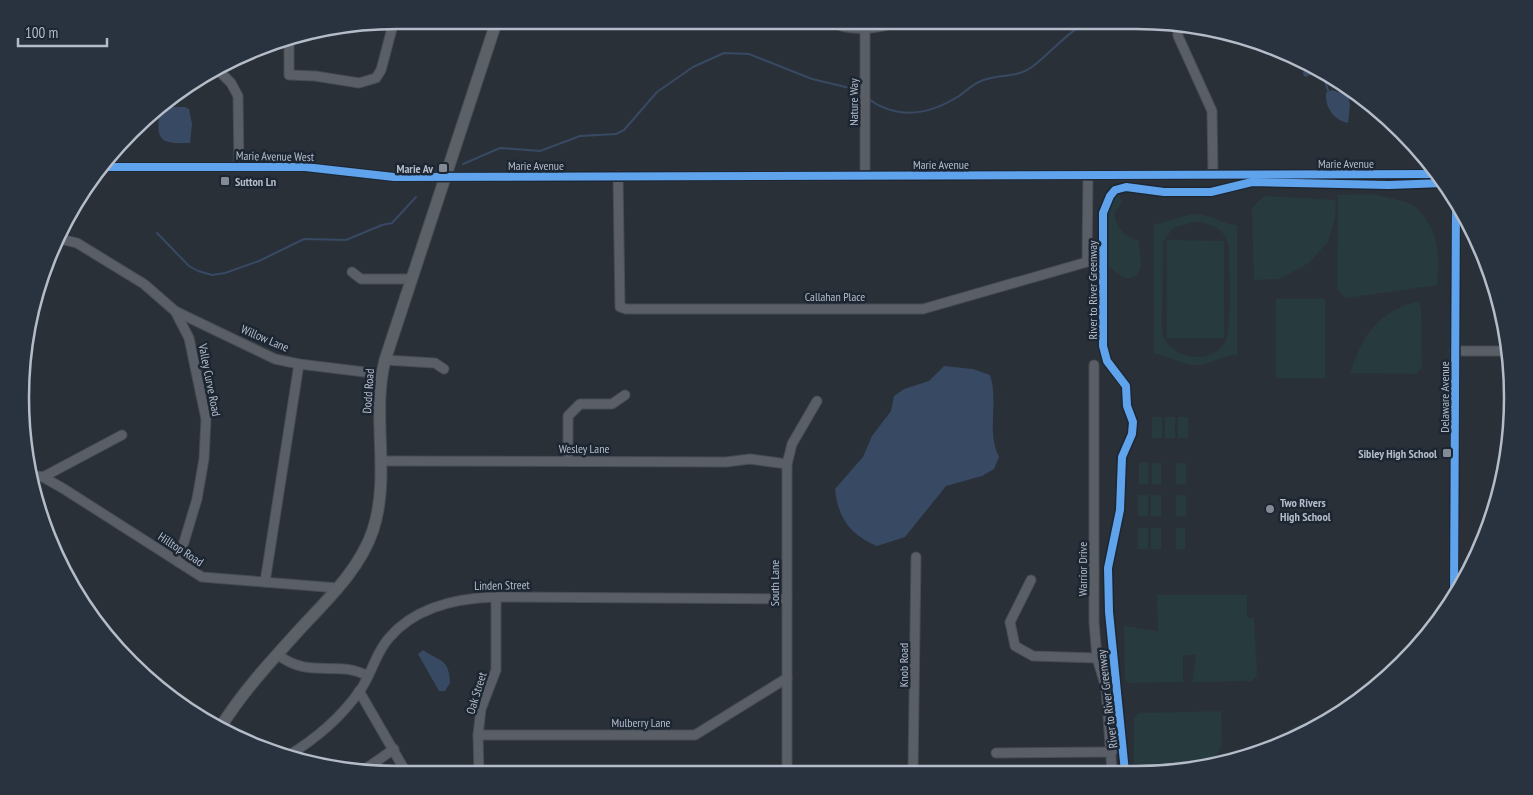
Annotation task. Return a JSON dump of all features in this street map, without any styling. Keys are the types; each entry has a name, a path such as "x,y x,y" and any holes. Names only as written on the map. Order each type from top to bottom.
{"main road":[{"name":"Dodd Road","path":"223,722 235,703 338,588 359,560 373,531 380,497 379,402 381,374 410,279 494,29"}],"street":[{"path":"289,45 289,75 315,76 359,83 376,78 381,70 392,29"},
{"name":"Nature Way","path":"865,29 865,175"},
{"path":"1178,32 1178,36 1212,111 1213,174"},
{"path":"221,74 238,96 239,167"},
{"name":"Marie Avenue West","path":"110,167 305,167 394,177 445,177"},
{"name":"Marie Avenue","path":"445,177 1429,174"},
{"name":"Callahan Place","path":"618,176 620,307 626,309 903,309 923,308 1087,262 1088,175"},
{"name":"Delaware Avenue","path":"1456,215 1455,351 1458,576"},
{"name":"Valley Curve Road","path":"64,240 77,242 144,284 175,311 189,338 206,419 204,459 196,499 178,562"},
{"path":"352,272 361,279 410,279"},
{"name":"Willow Lane","path":"175,311 275,359 299,364 381,374"},
{"path":"1455,351 1501,351"},
{"path":"385,360 435,363 444,368"},
{"path":"265,582 299,364"},
{"name":"Warrior Drive","path":"1094,365 1094,622 1097,658 1106,688 1112,766"},
{"path":"568,460 568,416 580,404 612,404 625,395"},
{"name":"South Lane","path":"786,766 787,464 792,444 817,401"},
{"path":"43,477 122,434"},
{"name":"Wesley Lane","path":"381,461 568,460 726,462 750,459 787,464"},
{"name":"Hilltop Road","path":"37,476 43,477 202,577 338,588"},
{"name":"Knob Road","path":"913,766 916,557"},
{"path":"1031,580 1010,622 1015,646 1033,656 1097,658"},
{"name":"Linden Street","path":"295,752 314,740 334,722 359,691 388,639 421,613 470,598 787,599"},
{"name":"Oak Street","path":"479,766 478,735 482,709 496,670 496,598"},
{"path":"277,654 285,660 300,666 314,669 350,668 368,676"},
{"name":"Mulberry Lane","path":"478,735 695,735 787,678"},
{"path":"359,691 403,766"},
{"path":"371,765 394,749"},
{"path":"996,753 1112,752"}],"green space":[{"path":"1118,192 1122,202 1114,213 1117,223 1125,234 1138,240 1140,250 1140,269 1134,277 1130,278 1118,274 1111,268 1105,269 1105,216 1112,198"},
{"path":"1373,194 1411,204 1429,223 1438,253 1437,285 1345,298 1337,288 1338,195"},
{"path":"1264,196 1336,200 1335,218 1328,242 1309,263 1279,279 1254,280 1252,208"},
{"path":"1192,214 1209,216 1237,225 1237,355 1226,356 1201,365 1189,365 1154,354 1154,224","holes":["1194,222 1206,223 1221,231 1225,235 1229,247 1230,309 1228,333 1220,349 1212,354 1201,357 1180,353 1171,347 1165,339 1162,329 1163,242 1173,228"]},
{"path":"1167,240 1224,241 1224,338 1167,338"},
{"path":"1276,299 1325,299 1325,378 1276,378"},
{"path":"1419,301 1421,309 1422,367 1416,374 1350,373 1360,347 1374,327 1393,311"},
{"path":"1152,417 1162,417 1162,438 1152,438"},
{"path":"1165,417 1175,417 1175,438 1165,438"},
{"path":"1178,417 1188,417 1188,438 1178,438"},
{"path":"1139,463 1148,463 1148,484 1139,484"},
{"path":"1152,463 1161,463 1161,484 1152,484"},
{"path":"1176,463 1186,463 1186,484 1176,484"},
{"path":"1138,495 1148,495 1148,516 1138,516"},
{"path":"1151,495 1161,495 1161,516 1151,516"},
{"path":"1176,495 1186,495 1186,516 1176,516"},
{"path":"1138,528 1148,528 1148,549 1138,549"},
{"path":"1151,528 1161,528 1161,549 1151,549"},
{"path":"1176,528 1185,528 1185,549 1176,549"},
{"path":"1157,595 1247,595 1247,618 1254,618 1257,675 1251,681 1192,682 1196,655 1183,655 1183,682 1129,683 1125,680 1124,626 1158,631"},
{"path":"1221,711 1222,744 1216,757 1184,763 1134,766 1134,719 1139,713"},
{"path":"1319,718 1279,737 1291,729"}],"water":[{"path":"1304,70 1313,74 1305,77 1303,74"},
{"path":"1332,90 1348,97 1350,105 1348,123 1339,119 1331,112 1327,104 1326,93"},
{"path":"185,107 189,109 192,124 190,143 172,143 162,139 158,129 160,116 170,108"},
{"path":"944,366 973,369 990,375 993,396 993,437 999,457 994,469 982,476 946,486 905,537 877,546 859,537 847,524 839,509 835,489 863,457 872,436 891,411 894,396 904,389 929,381"},
{"path":"423,650 442,661 448,669 450,683 445,691 439,691 418,654"}],"waterway":[{"path":"867,98 890,110 902,112 913,113 936,108 959,96 981,81 1020,73 1032,67 1076,29"},
{"path":"463,164 500,148 540,151 580,136 616,134 624,130 657,92 693,67 724,53 749,54 812,79 850,88 862,94"},
{"path":"1325,81 1329,94"},
{"path":"157,233 189,266 212,275 225,273 259,261 304,239 346,240 382,225 392,223 416,197"}],"cycle path":[{"path":"110,167 305,167 394,177 1429,174"},
{"name":"River to River Greenway","path":"1124,766 1109,612 1108,568 1120,510 1122,457 1132,434 1133,422 1127,406 1126,386 1107,361 1103,346 1103,213 1110,196 1115,190 1126,187 1164,192 1211,192 1252,182 1389,185 1435,183"},
{"path":"1454,583 1456,215"}],"place":[{"name":"Marie Av","path":"443,168"},
{"name":"Sutton Ln","path":"225,181"},
{"name":"Sibley High School","path":"1447,453"},
{"name":"Two Rivers High School","path":"1270,509"}]}
